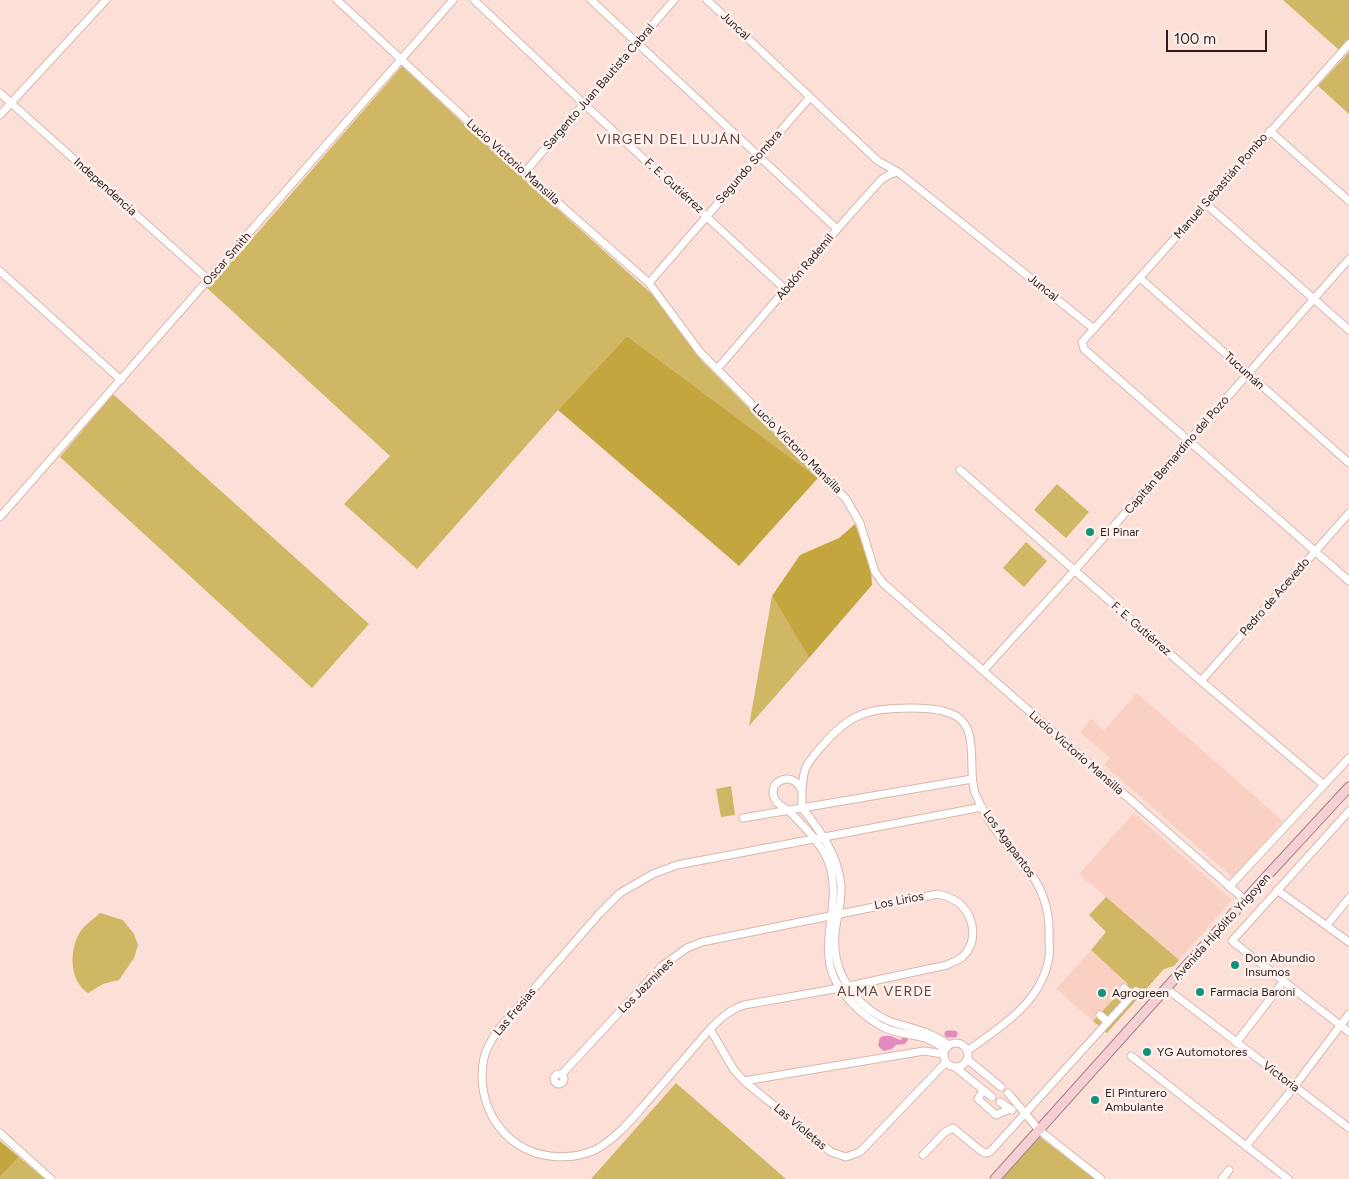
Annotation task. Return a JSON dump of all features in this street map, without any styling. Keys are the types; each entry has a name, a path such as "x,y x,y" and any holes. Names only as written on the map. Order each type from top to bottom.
{"main road":[{"name":"Avenida Hipólito Yrigoyen","path":"995,1179 1167,989 1244,900 1349,787"}],"street":[{"path":"0,115 106,0"},
{"name":"Lucio Victorio Mansilla","path":"337,0 524,173 649,283 700,352 846,499 860,523 875,572 883,583 1244,900"},
{"name":"Oscar Smith","path":"0,517 453,0"},
{"name":"F. E. Gutiérrez","path":"474,0 786,290"},
{"path":"591,0 837,229"},
{"name":"Sargento Juan Bautista Cabral","path":"524,173 674,0"},
{"name":"Juncal","path":"707,0 878,161 898,172 1094,330"},
{"name":"Manuel Sebastián Pombo","path":"1094,330 1349,44"},
{"name":"Independencia","path":"0,93 209,280"},
{"name":"Segundo Sombra","path":"649,283 810,97"},
{"path":"1270,131 1349,200"},
{"name":"Abdón Rademil","path":"717,369 882,179 898,172"},
{"path":"1206,204 1349,330"},
{"name":"Capitán Bernardino del Pozo","path":"984,671 1349,259"},
{"path":"0,271 121,380"},
{"name":"Tucumán","path":"1140,278 1349,464"},
{"path":"1094,330 1082,342 1084,349 1349,581"},
{"name":"F. E. Gutiérrez","path":"960,470 1201,681 1324,785"},
{"name":"Pedro de Acevedo","path":"1201,681 1349,513"},
{"name":"Los Agapantos","path":"802,808 805,769 810,760 851,719 865,712 886,708 940,711 955,715 965,724 970,736 972,779 975,792 996,830 1036,880 1048,908 1050,932 1049,957 1037,988 1026,1004 1008,1022 967,1055"},
{"path":"1229,887 1349,758"},
{"path":"742,818 786,808 795,805 802,793 798,783 790,778 777,783 774,788 774,797 779,805 786,808 802,808 972,779"},
{"name":"Las Fresias","path":"848,986 744,1005 732,1009 710,1029 618,1135 595,1150 579,1155 559,1157 541,1155 519,1145 504,1134 492,1118 485,1102 482,1082 484,1059 488,1046 497,1031 599,914 620,893 653,874 677,865 982,807"},
{"path":"786,808 813,838 826,856 831,870 834,887 834,944 836,960 844,981 859,1000 886,1020 898,1026 928,1033 946,1050 946,1062 956,1067 992,1097"},
{"path":"802,808 823,836 839,870 841,886 827,944 832,974 840,988 869,1019 885,1028 927,1039 946,1050"},
{"name":"Avenida Hipólito Yrigoyen","path":"1283,982 1232,941 1349,811"},
{"path":"1277,890 1349,942"},
{"name":"Los Lirios","path":"835,914 938,894 962,905 971,919 973,933 970,946 961,958 947,965 848,986"},
{"path":"1327,925 1349,898"},
{"name":"Los Jazmines","path":"562,1074 662,966 688,948 702,942 835,914"},
{"path":"1236,1043 1283,982 1349,1032"},
{"path":"923,1155 951,1128 956,1128 981,1151 985,1153 990,1152 1134,993 1124,988"},
{"name":"Victoria","path":"1167,989 1349,1128"},
{"path":"1246,1146 1294,1087 1349,1014"},
{"path":"1100,1015 1108,1022"},
{"name":"Las Violetas","path":"710,1029 734,1070 744,1081 831,1152 846,1157 860,1152 946,1062"},
{"path":"744,1081 924,1050 946,1050 959,1044 967,1055 1001,1086"},
{"path":"956,1067 964,1064 967,1055"},
{"path":"1132,1056 1288,1179"},
{"path":"983,1090 978,1099 996,1115 1010,1109"},
{"path":"1008,1093 1039,1130 1102,1179"},
{"path":"1000,1102 1010,1109 1025,1113"},
{"path":"0,1133 51,1179"},
{"path":"1222,1179 1229,1170"}],"shaded area":[{"path":"1283,0 1349,0 1349,39 1339,50"},
{"path":"1349,52 1349,114 1318,86"},
{"path":"402,66 655,297 701,360 818,478 627,336 558,410 417,569 344,504 390,456 207,288 246,246"},
{"path":"627,336 818,478 739,566 558,410"},
{"path":"113,394 369,624 312,688 60,457"},
{"path":"1057,484 1089,512 1066,538 1034,510"},
{"path":"855,524 871,569 872,585 809,658 772,596 800,555 839,538"},
{"path":"1026,542 1047,561 1024,587 1003,568"},
{"path":"772,596 809,658 749,726"},
{"path":"1137,693 1283,821 1233,878 1104,765 1110,758 1080,732 1091,719 1104,730"},
{"path":"731,786 735,815 721,817 716,789"},
{"path":"1134,813 1232,900 1179,960 1079,874"},
{"path":"1106,897 1179,960 1174,966 1164,969 1107,1033 1093,1021 1128,984 1091,950 1106,932 1089,915"},
{"path":"100,913 123,920 134,934 138,945 134,958 119,980 103,984 88,993 77,981 74,973 74,947 82,929"},
{"path":"1091,950 1129,984 1093,1021 1056,989"},
{"path":"891,1036 900,1040 904,1037 909,1038 905,1044 896,1045 892,1049 884,1051 878,1045 880,1038"},
{"path":"676,1083 786,1179 591,1179"},
{"path":"1040,1137 1095,1179 1001,1179"},
{"path":"0,1141 19,1157 0,1177"},
{"path":"19,1157 45,1179 0,1179"}],"waterway":[{"path":"948,1034 954,1034"}],"place":[{"name":"El Pinar","path":"1090,532"},
{"name":"Don Abundio Insumos","path":"1235,965"},
{"name":"Farmacia Baroni","path":"1200,992"},
{"name":"Agrogreen","path":"1102,993"},
{"name":"YG Automotores","path":"1147,1052"},
{"name":"El Pinturero Ambulante","path":"1095,1100"}],"district":[{"name":"VIRGEN DEL LUJÁN","path":"669,140"},
{"name":"ALMA VERDE","path":"885,992"}]}
